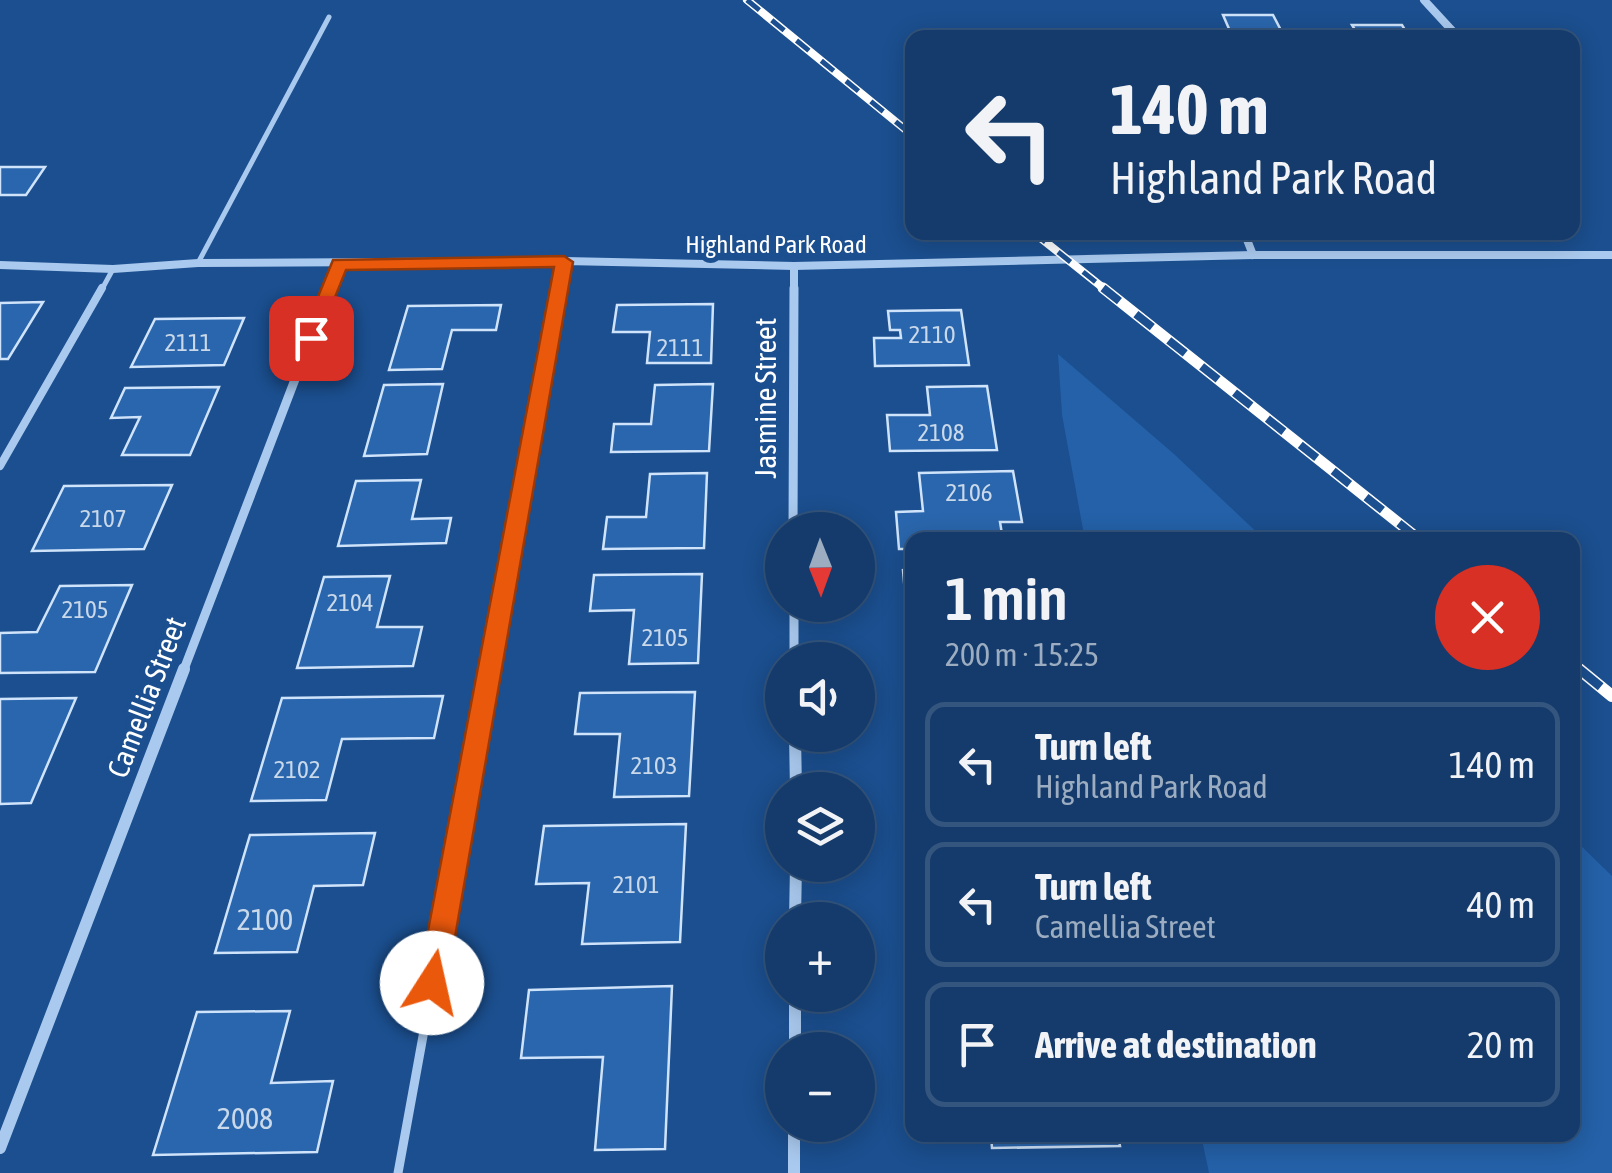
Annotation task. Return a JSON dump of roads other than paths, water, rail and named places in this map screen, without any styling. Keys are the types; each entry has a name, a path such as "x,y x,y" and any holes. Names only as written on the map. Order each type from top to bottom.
{"street":[{"path":"1424,0 1452,30"},
{"path":"1247,240 1253,255"},
{"name":"Highland Park Road","path":"0,266 113,270 198,263 564,262 794,266 1253,255 1612,255"},
{"name":"Camellia Street","path":"0,1148 339,264"},
{"name":"Jasmine Street","path":"793,512 794,266"},
{"path":"794,1142 794,1173"}],"lane":[{"path":"198,263 329,17"},
{"path":"398,1173 564,262"},
{"path":"0,466 113,270"}],"railway":[{"path":"747,0 905,129"},
{"path":"1043,240 1107,291"},
{"path":"1103,288 1410,532"},
{"path":"1580,670 1612,696"}]}
